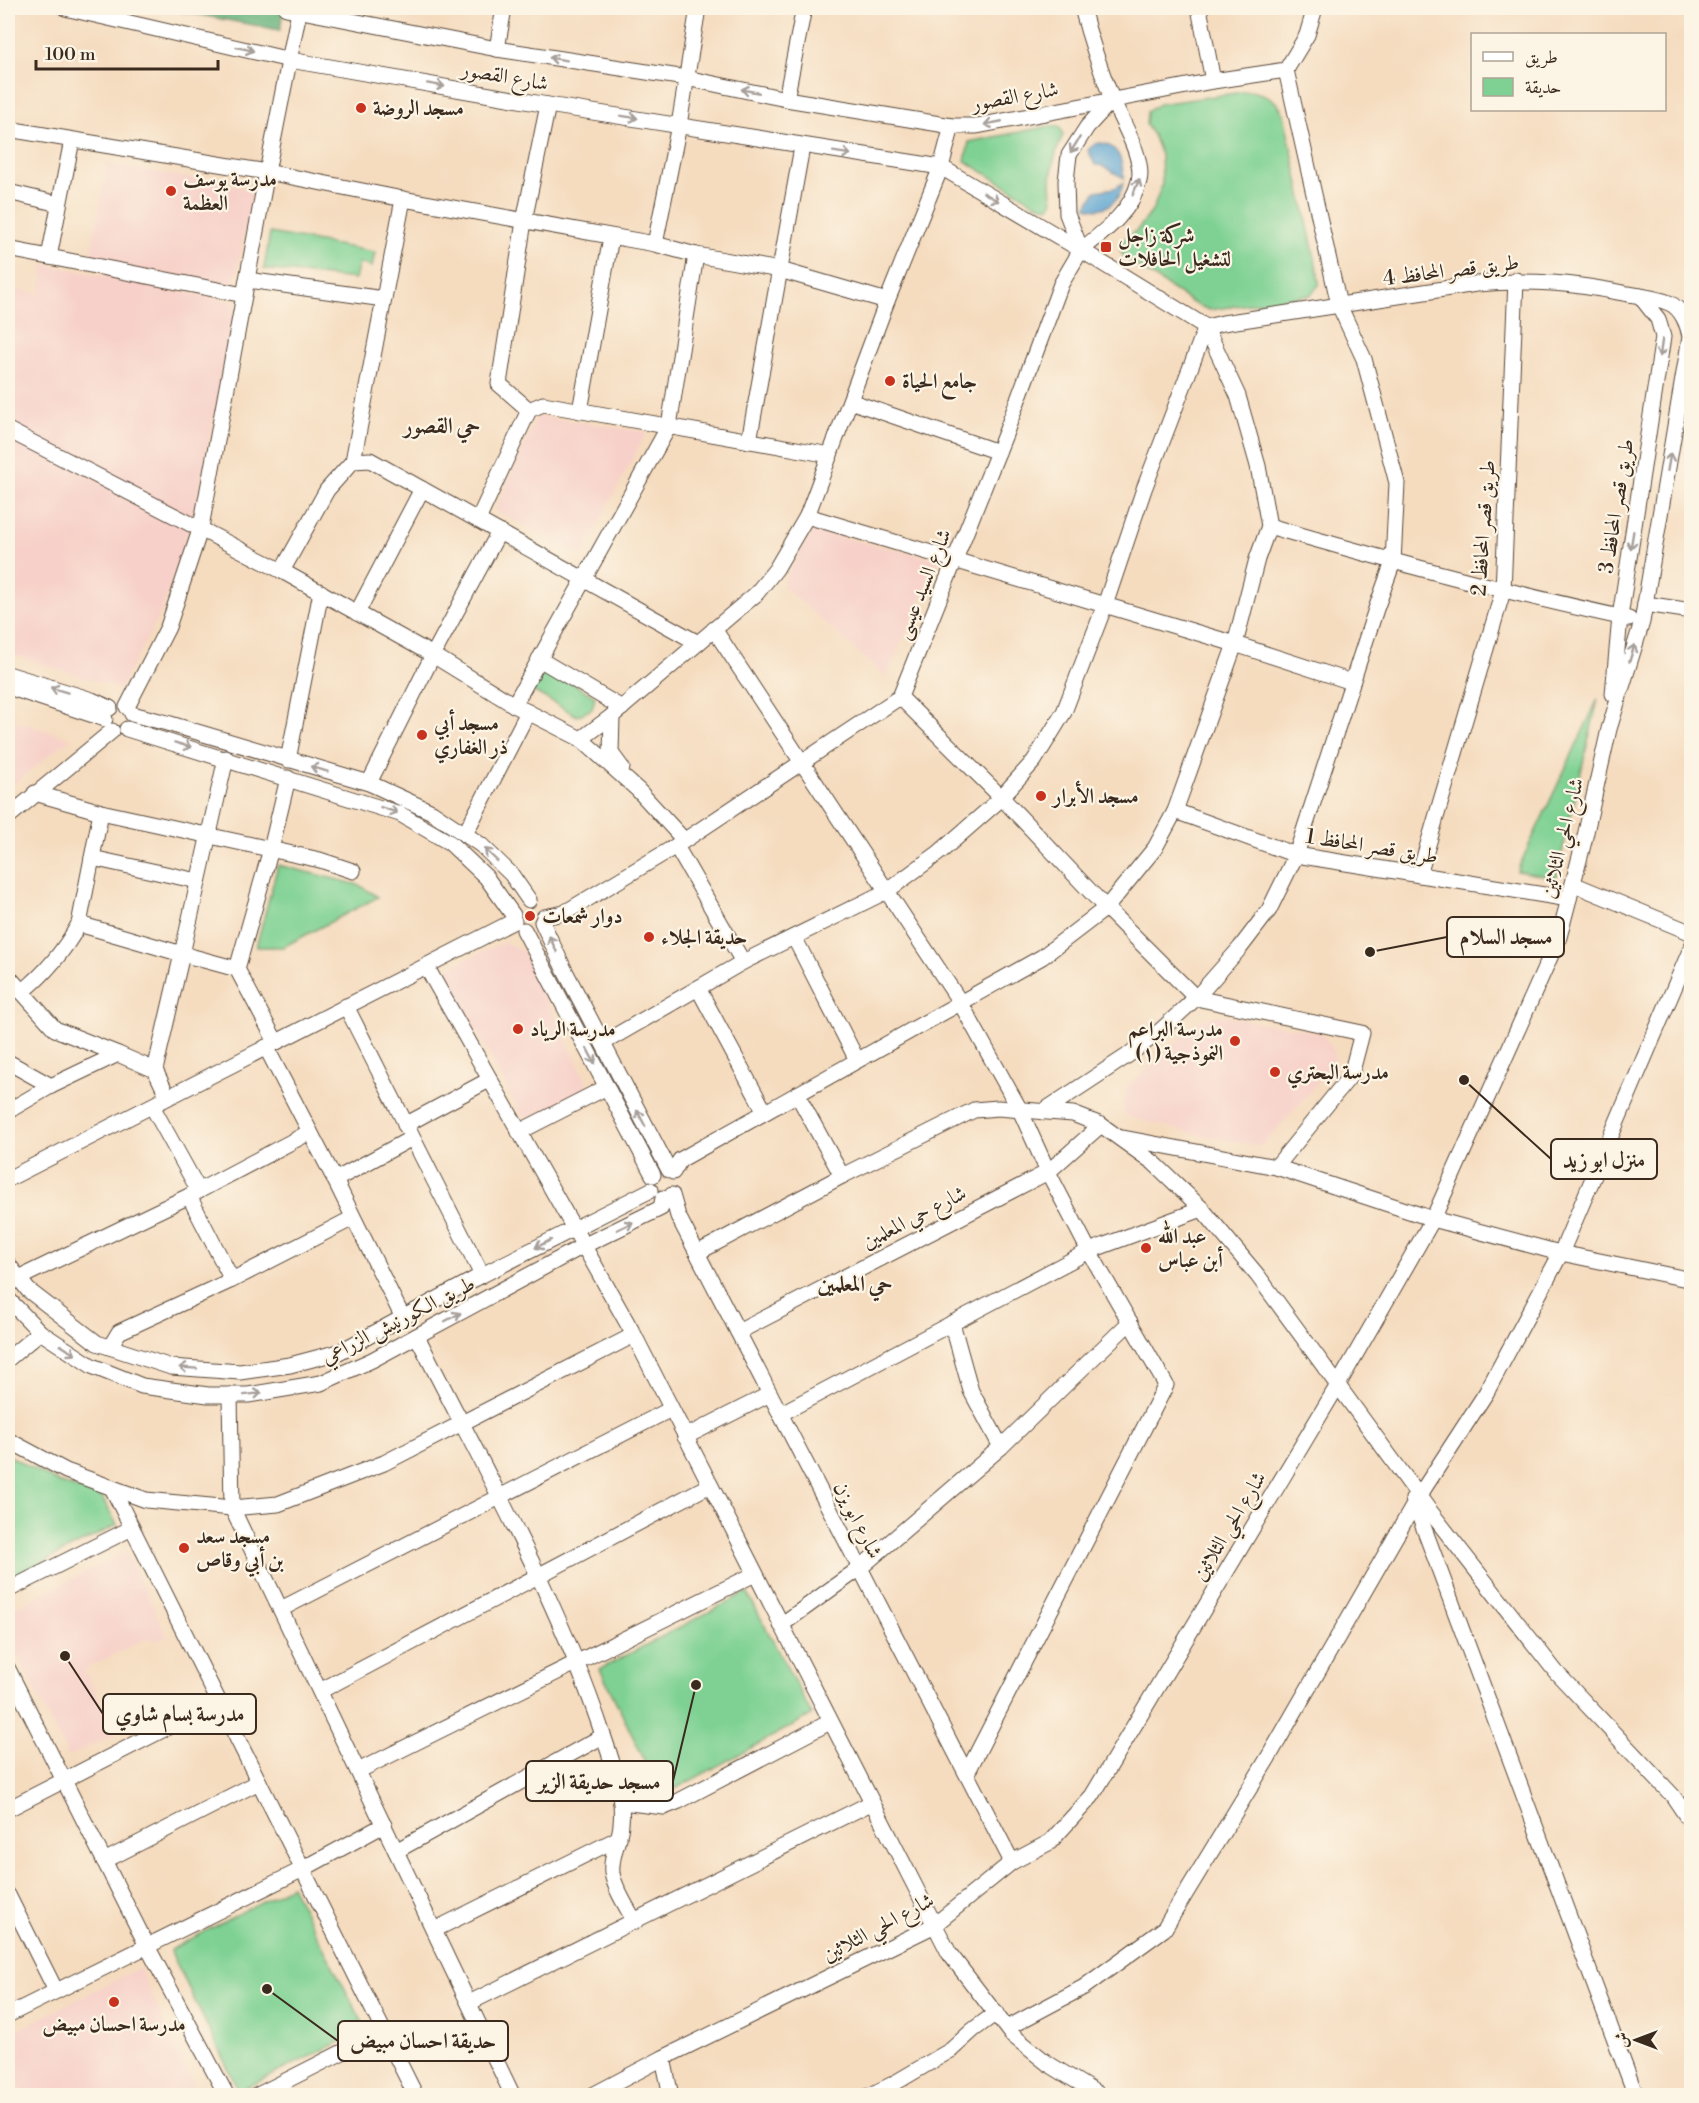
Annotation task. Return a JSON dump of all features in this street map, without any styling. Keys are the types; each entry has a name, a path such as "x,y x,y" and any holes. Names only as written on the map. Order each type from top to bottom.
{"street":[{"name":"شارع القصور","path":"65,8 290,60 548,105 941,168"},
{"path":"497,49 504,8"},
{"path":"655,244 679,125 698,8"},
{"path":"786,99 804,8"},
{"name":"شارع السيد عيسى","path":"900,698 998,452 1061,285 1082,250 1126,209 1140,179 1136,150 1113,100 1082,8"},
{"path":"1199,8 1213,81"},
{"path":"1042,1112 1127,1056 1196,998 1240,948 1269,910 1296,855 1393,562 1397,483 1364,359 1339,306 1286,70 1307,35 1315,8"},
{"name":"شارع القصور","path":"293,9 350,14 497,49 686,78 786,99 952,126 977,126 1213,81 1286,70"},
{"path":"8,817 119,718 168,627 201,528 290,60 293,9"},
{"path":"1082,250 1067,214 1066,181 1069,155 1086,127 1113,100"},
{"path":"529,410 499,384 524,221 548,105"},
{"path":"581,740 756,594 776,568 807,516 887,301 941,168 952,126"},
{"path":"8,129 267,172 655,244 696,255 780,270 887,301"},
{"path":"49,257 72,140"},
{"path":"749,441 802,147"},
{"path":"671,1171 680,1160 1042,957 1107,908 1155,848 1175,811 1235,644 1257,559 1269,526 1258,466 1238,396 1206,327 1082,250 941,168"},
{"path":"8,192 59,204"},
{"path":"282,571 327,490 353,461 403,199"},
{"path":"580,411 611,237"},
{"path":"8,249 245,288 384,299"},
{"path":"465,834 521,708 539,659 669,426 696,255"},
{"name":"طريق قصر المحافظ 4","path":"1206,327 1476,284 1516,280 1579,284 1670,303 1685,320 1690,337 1642,622 1609,729"},
{"name":"طريق قصر المحافظ 2","path":"1419,875 1503,591 1516,280"},
{"name":"طريق قصر المحافظ 3","path":"1609,729 1620,617 1663,338 1658,320 1640,296"},
{"path":"603,1043 743,962 887,891 940,852 1001,797 1034,761 1064,712 1105,605 1144,489 1206,327"},
{"path":"850,401 998,452"},
{"path":"478,520 529,410 543,404 830,455"},
{"path":"8,430 201,528 433,655 521,708 581,740 638,790"},
{"path":"353,461 370,460 698,643"},
{"path":"357,613 422,489"},
{"path":"807,516 956,559 1352,682"},
{"path":"1269,526 1503,591 1642,622"},
{"path":"369,783 433,655 499,532"},
{"path":"288,759 321,592"},
{"path":"1645,604 1692,611"},
{"path":"714,629 960,1002 1020,1110 1048,1172 1089,1251 1166,1385 967,1773"},
{"path":"539,659 617,712"},
{"path":"8,674 92,700 119,718 167,723 369,783 432,812 481,845 511,874 529,900"},
{"path":"8,687 119,718 226,758 400,814 450,843 486,877 517,922 607,1086 660,1189"},
{"path":"8,1179 346,1006 517,922 536,929 543,919 564,913 680,843 900,698 1001,797 1196,998 1362,1033 1351,1075 1276,1167"},
{"path":"617,712 611,753 680,843 743,962"},
{"name":"شارع الحي الثلاثين","path":"591,2096 663,2058 933,1926 1012,1862 1050,1842 1092,1796 1338,1385 1433,1219 1558,937 1573,884 1609,729"},
{"path":"154,1070 226,758"},
{"path":"288,778 271,849 237,969 310,1132 403,1318"},
{"path":"35,793 101,812 320,860 353,871"},
{"name":"طريق قصر المحافظ 1","path":"1175,811 1296,855 1569,899"},
{"path":"22,992 43,975 67,946 79,924 101,812"},
{"path":"92,858 198,881"},
{"path":"1573,884 1692,933"},
{"path":"8,1264 28,1290 97,1343 171,1367 240,1372 290,1365 339,1353 482,1275 573,1229 678,1183 603,1043 543,919 539,903 529,900 519,903 517,922"},
{"path":"79,924 237,969"},
{"path":"794,937 857,1060"},
{"path":"1007,2028 1084,1987 1164,1929 1268,1758 1417,1500 1486,1393 1561,1253 1692,946"},
{"path":"426,966 634,1335 933,1926 949,1953 1011,2034 1047,2063 1101,2096"},
{"path":"8,976 55,1029 154,1070 168,1097"},
{"path":"698,988 765,1112"},
{"path":"346,1006 482,1275"},
{"path":"8,1111 51,1086 118,1054"},
{"path":"8,1062 51,1086"},
{"path":"336,1180 489,1080"},
{"path":"519,1132 607,1086"},
{"path":"797,1094 842,1176"},
{"path":"152,1106 232,1280"},
{"path":"697,1253 842,1176 974,1110 998,1108 1073,1114 1101,1125 1154,1163 1202,1209 1258,1276 1405,1476 1417,1500 1636,2096"},
{"name":"شارع حي المعلمين","path":"738,1332 1048,1172 1101,1125"},
{"path":"19,1278 194,1194 310,1132"},
{"path":"1117,1137 1276,1167 1433,1219 1561,1253 1692,1280"},
{"path":"660,1189 661,1169 671,1171"},
{"name":"طريق الكورنيش الزراعي","path":"8,1299 40,1332 92,1366 142,1386 208,1395 248,1395 321,1383 372,1360 583,1246 661,1208 660,1189"},
{"name":"شارع ابو يزن","path":"660,1189 678,1216 1012,1862"},
{"path":"780,1414 1089,1251 1202,1209"},
{"path":"110,1347 119,1332 232,1280 353,1218"},
{"path":"781,1625 860,1568 1001,1446 1131,1322"},
{"path":"952,1323 971,1391 1001,1446"},
{"path":"8,1359 40,1332"},
{"path":"8,1440 66,1472 146,1500 232,1508 278,1504 384,1463 634,1335"},
{"path":"417,1336 538,1576 577,1664 603,1736 621,1802 619,1838 612,1861 612,1872 615,1883 635,1922"},
{"path":"685,1437 770,1394"},
{"path":"230,1395 232,1508 513,2096"},
{"path":"281,1609 671,1409"},
{"path":"320,1691 710,1485"},
{"path":"112,1488 416,2096"},
{"path":"1417,1500 1556,1672 1673,1796 1692,1824"},
{"path":"8,1590 132,1528"},
{"path":"358,1771 755,1575"},
{"path":"8,1669 147,1946 227,2096"},
{"path":"8,1809 219,1701"},
{"path":"621,1802 664,1807 830,1722"},
{"path":"396,1851 603,1736"},
{"path":"104,1861 260,1782"},
{"path":"469,2003 871,1803"},
{"path":"8,2015 303,1869 384,1825"},
{"path":"434,1930 619,1838"},
{"path":"8,1895 56,1991"},
{"path":"869,2096 951,2049 996,2013"},
{"path":"256,2096 384,2031"},
{"path":"663,2058 670,2096"}],"shaded area":[{"path":"107,164 237,186 253,192 235,283 214,284 90,261"},
{"path":"44,264 237,302 196,506 162,610 120,689 8,653 8,287 40,294"},
{"path":"537,416 647,432 581,556 495,510"},
{"path":"812,531 939,559 886,677 782,585"},
{"path":"8,719 71,738 8,788"},
{"name":"مدرسة الرياد","path":"504,942 522,951 589,1087 524,1120 444,970"},
{"path":"1218,1015 1321,1033 1333,1048 1334,1064 1262,1146 1200,1135 1124,1114 1128,1086 1201,1020"},
{"path":"126,1552 167,1636 154,1642 150,1637 84,1669 115,1734 68,1757 8,1634 8,1611"},
{"name":"مدرسة احسان مبيض","path":"139,1968 198,2095 24,2095 8,2060 8,2035"}],"green space":[{"path":"163,8 264,8 283,11 280,30"},
{"path":"1250,91 1271,98 1284,115 1319,285 1310,295 1209,310 1193,303 1125,258 1120,250 1123,240 1137,230 1153,210 1162,184 1161,155 1146,125 1147,112 1159,104"},
{"path":"1050,126 1060,127 1063,135 1052,167 1053,201 1049,207 1038,205 965,161 969,142"},
{"path":"270,233 375,252 372,267 359,263 355,279 264,269"},
{"path":"542,664 595,697 592,709 577,716 529,689"},
{"path":"1598,699 1556,878 1517,871"},
{"path":"278,865 359,885 378,897 283,947 256,947"},
{"path":"8,1455 59,1483 101,1496 117,1525 8,1579"},
{"path":"747,1592 812,1715 662,1796 600,1669"},
{"path":"291,1886 366,2029 239,2091 170,1950"}],"water":[{"path":"1101,143 1116,151 1121,161 1124,178 1100,165 1095,165 1088,150 1095,144"},
{"path":"1123,183 1115,201 1105,207 1086,207 1096,191 1115,188"}],"place":[{"name":"مسجد الروضة","path":"361,108"},
{"name":"مدرسة يوسف العظمة","path":"171,191"},
{"name":"شركة زاجل لتشغيل الحافلات","path":"1106,247"},
{"name":"جامع الحياة","path":"890,381"},
{"name":"مسجد أبي ذر الغفاري","path":"422,735"},
{"name":"مسجد الأبرار","path":"1041,796"},
{"name":"دوار شمعات","path":"530,916"},
{"name":"حديقة الجلاء","path":"649,937"},
{"name":"مسجد السلام","path":"1370,952"},
{"name":"مدرسة الرياد","path":"518,1029"},
{"name":"مدرسة البراعم النموذجية (١)","path":"1235,1041"},
{"name":"مدرسة البحتري","path":"1275,1072"},
{"name":"منزل ابو زيد","path":"1464,1080"},
{"name":"عبد الله أبن عباس","path":"1146,1248"},
{"name":"مسجد سعد بن أبي وقاص","path":"184,1548"},
{"name":"مدرسة بسام شاوي","path":"65,1656"},
{"name":"مسجد حديقة الزير","path":"696,1685"},
{"name":"حديقة احسان مبيض","path":"267,1989"},
{"name":"مدرسة احسان مبيض","path":"114,2002"}],"district":[{"name":"حي القصور","path":"442,425"},
{"name":"حي المعلمين","path":"855,1283"}]}
